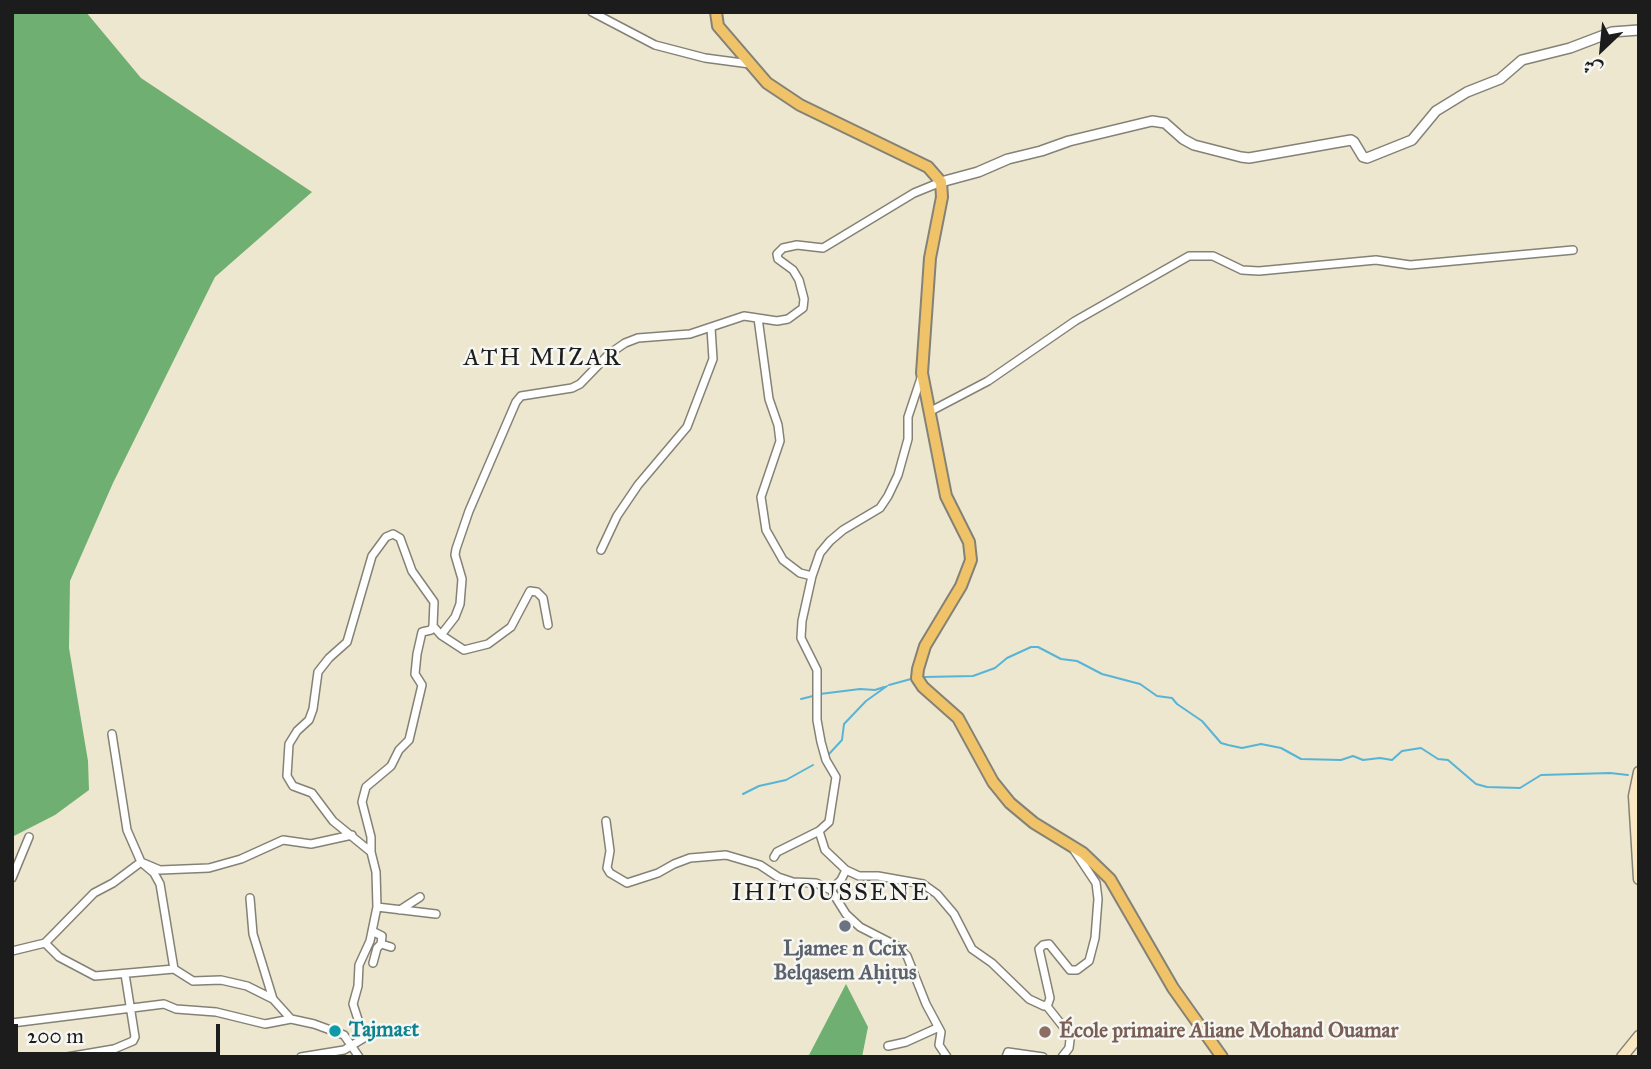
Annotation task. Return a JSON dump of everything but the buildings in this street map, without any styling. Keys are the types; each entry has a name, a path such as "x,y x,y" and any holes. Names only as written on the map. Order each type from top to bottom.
{"main road":[{"path":"716,12 718,26 767,83 800,105 928,167 941,182 942,197 930,258 922,373 946,496 969,542 971,560 961,586 925,646 918,678 923,687 958,718 993,782 1010,803 1028,818 1083,853 1110,878 1173,988 1222,1057"},
{"path":"1639,772 1634,796 1639,879"},
{"path":"1622,1057 1639,1036"}],"street":[{"path":"592,12 654,45 705,58 751,64"},
{"path":"441,635 455,617 460,604 462,579 455,555 456,549 488,467 521,396 572,388 625,342 655,336 690,334 744,316 777,321 788,319 803,308 804,299 793,270 778,259 777,254 783,248 797,245 823,248 914,192 978,172 1008,159 1152,121 1165,123 1194,145 1241,157 1249,158 1351,140 1363,157 1367,158 1412,140 1436,111 1466,92 1500,79 1522,60 1570,48 1612,32 1639,30"},
{"path":"929,412 988,381 1075,321 1189,256 1213,256 1242,270 1259,271 1376,260 1409,265 1573,250"},
{"path":"758,318 769,399 778,425 780,441 761,497 766,530 783,560 792,568 812,576"},
{"path":"601,550 617,516 638,485 687,427 713,359 710,328"},
{"path":"774,857 777,852 819,831 829,822 836,777 826,760 817,720 817,670 801,638 812,576 820,553 830,541 880,508 888,496 898,475 908,439 908,417 922,373"},
{"path":"301,1057 336,1053 352,1047 364,1038 353,1004 358,986 359,965 372,931 377,907 371,837 362,802 366,787 391,766 399,750 409,740 422,685 415,674 417,654 422,632 432,630 433,626 434,602 412,571 400,538 393,534 386,537 372,556 346,642 328,658 318,672 309,720 297,731 289,744 287,776 293,786 312,793 334,821 371,852"},
{"path":"433,626 441,635 464,650 488,644 511,626 530,591 537,592 542,598 548,625"},
{"path":"112,734 127,830 141,862 154,873 160,884 174,969"},
{"path":"606,821 610,851 607,868 610,873 627,883 658,873 674,863 690,858 726,855 760,865 778,877 793,882 816,883 831,890 846,914 860,927 897,946 907,956 941,1032 940,1045 947,1057"},
{"path":"819,831 825,850 846,870 859,876 923,884 937,894 954,914 972,949 992,963 1029,999 1039,1005 1046,1005"},
{"path":"141,862 160,870 209,868 241,859 283,840 311,844 352,835"},
{"path":"12,878 29,837"},
{"path":"1046,1005 1050,998 1039,948 1049,944 1070,970 1077,970 1089,961 1095,938 1098,899 1096,883 1067,842"},
{"path":"12,951 45,943 94,893 113,883 141,862"},
{"path":"831,890 846,870"},
{"path":"399,910 419,897"},
{"path":"250,898 253,934 273,999"},
{"path":"377,907 436,914"},
{"path":"372,931 382,936 373,963"},
{"path":"45,943 59,957 95,976 174,969 194,981 221,980 258,990 273,999 291,1019"},
{"path":"381,944 391,947"},
{"path":"67,1057 114,1049 130,1044 135,1037 125,974"},
{"path":"12,1023 164,1004 176,1009 216,1012 265,1024 291,1019 314,1024 344,1035 359,1057"},
{"path":"1046,1005 1070,1040 1069,1048 1062,1057"},
{"path":"888,1046 906,1042 937,1028"},
{"path":"1006,1057 1008,1052 1043,1057"}],"green space":[{"path":"12,12 86,12 141,78 312,192 215,277 113,483 70,581 69,648 88,761 89,790 55,815 12,837"},
{"path":"846,984 868,1027 862,1057 808,1057"}],"waterway":[{"path":"924,677 973,676 995,668 1007,658 1031,647 1038,647 1061,659 1077,661 1102,674 1140,684 1157,696 1172,698 1202,721 1221,743 1228,745 1242,748 1261,744 1281,748 1301,759 1341,760 1353,756 1363,760 1392,760 1402,751 1421,748 1438,759 1448,760 1476,784 1487,787 1520,788 1541,775 1628,775"},
{"path":"889,685 911,679"},
{"path":"829,754 842,740 844,724 866,701 887,686"},
{"path":"820,694 884,687"},
{"path":"801,699 813,696"},
{"path":"743,794 759,786 786,780 813,765"}],"place":[{"name":"Ljameɛ n Ccix Belqasem Aḥiṭus","path":"845,926"},
{"name":"Tajmaɛt","path":"335,1031"},
{"name":"École primaire Aliane Mohand Ouamar","path":"1045,1032"}],"district":[{"name":"ATH MIZAR","path":"543,359"},
{"name":"IHITOUSSENE","path":"831,894"}]}
